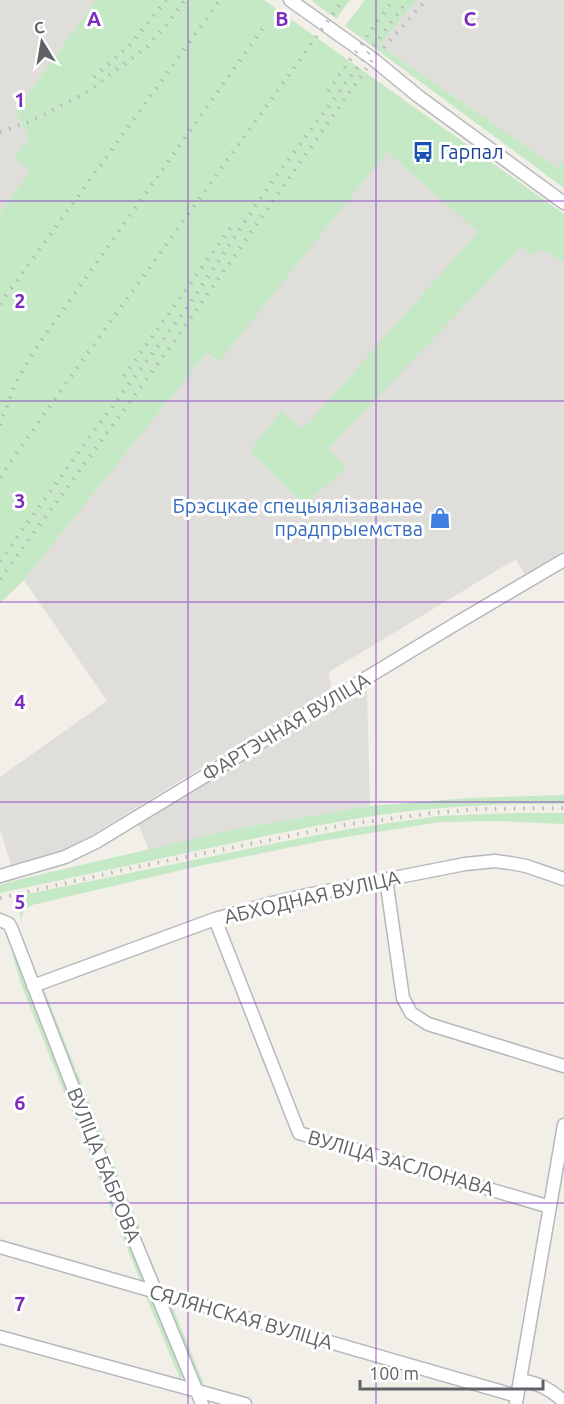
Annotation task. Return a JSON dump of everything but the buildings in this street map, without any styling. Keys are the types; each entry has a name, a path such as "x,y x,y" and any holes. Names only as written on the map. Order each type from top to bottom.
{"street":[{"path":"290,0 326,24 418,96 564,203"},
{"name":"ФАРТЭЧНАЯ ВУЛІЦА","path":"0,876 65,857 96,842 564,560"},
{"name":"АБХОДНАЯ ВУЛІЦА","path":"33,986 214,920 272,903 386,879 465,864 495,861 526,866 564,879"},
{"path":"386,879 403,998 411,1013 428,1024 564,1066"},
{"name":"ВУЛІЦА ЗАСЛОНАВА","path":"214,920 299,1133 550,1207"},
{"name":"ВУЛІЦА БАБРОВА","path":"4,922 33,986 202,1404"},
{"path":"516,1400 564,1125"},
{"name":"СЯЛЯНСКАЯ ВУЛІЦА","path":"0,1247 516,1400"},
{"path":"0,1337 244,1404"},
{"path":"520,1380 541,1385 564,1402"}],"shaded area":[{"path":"0,0 96,0 15,112 29,138 14,158 30,170 0,213"},
{"name":"Гарпал","path":"416,0 564,0 564,160 558,168 379,45"},
{"path":"387,152 479,232 303,430 250,451 304,505 347,468 327,449 521,246 541,250 564,262 564,551 526,577 516,560 511,562 329,672 331,690 72,847 11,865 0,829 0,777 107,701 24,580 207,353 218,362"},
{"path":"367,691 370,806 235,829 149,850 138,824 349,699"}],"green space":[{"path":"96,0 264,0 564,214 564,262 541,250 533,255 521,247 328,449 347,468 304,505 250,451 281,411 303,429 478,232 387,152 219,362 207,353 24,580 0,603 0,213 30,170 14,158 29,138 15,112"},
{"path":"311,0 350,0 336,19"},
{"path":"365,0 417,0 379,45 558,168 564,160 564,188 345,26"},
{"path":"564,795 564,804 462,807 401,812 350,820 250,839 0,893 0,885 9,882 235,829 370,806 470,798"},
{"path":"564,813 564,824 496,821 440,822 327,840 199,866 32,905 24,912 22,923 19,910 20,901 28,894 281,842 439,816"},
{"path":"11,944 90,1146 86,1147 21,984"},
{"path":"43,987 76,1070 73,1071 40,989"},
{"path":"77,1072 108,1148 104,1150 74,1074"},
{"path":"93,1151 145,1284 142,1285 88,1152"},
{"path":"109,1152 140,1228 137,1230 106,1154"},
{"path":"145,1294 152,1298 183,1372 180,1379"},
{"path":"172,1306 204,1384 199,1382 169,1310"}],"railway":[{"path":"94,77 131,44 166,0"},
{"path":"0,132 34,120 87,92 147,47 185,0"},
{"path":"0,304 220,0"},
{"path":"0,477 343,0"},
{"path":"328,91 393,0"},
{"path":"0,561 186,309 271,183 408,0"},
{"path":"0,579 173,343 373,59 426,0"},
{"path":"0,425 16,382 36,348 263,28"},
{"path":"124,376 231,227"},
{"path":"0,898 132,868 343,825 479,809 564,808"}],"place":[{"name":"Гарпал","path":"423,152"},
{"name":"Брэсцкае спецыялізаванае прадпрыемства","path":"440,518"}]}
